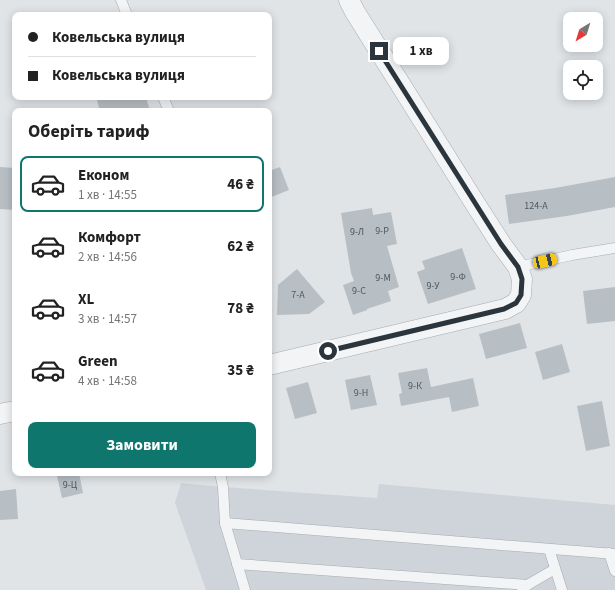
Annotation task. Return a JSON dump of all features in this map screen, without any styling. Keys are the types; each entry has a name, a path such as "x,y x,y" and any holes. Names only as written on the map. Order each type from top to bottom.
{"street":[{"path":"272,364 504,309 516,303 521,295 522,279 518,267 476,205 359,19 349,0"},
{"path":"0,414 12,412"}],"lane":[{"path":"121,0 126,12"},
{"path":"518,267 572,255 615,248"},
{"path":"221,476 223,487 225,523 245,590"},
{"path":"225,523 612,553 615,571"},
{"path":"549,548 562,590"},
{"path":"237,564 524,587 555,569"}],"shaded area":[{"path":"181,483 377,498 379,484 615,505 615,590 206,590 175,503"}],"building":[{"path":"97,100 147,100 149,108 99,108"},
{"path":"0,167 12,168 12,210 0,209"},
{"path":"280,167 289,190 272,197 272,170"},
{"path":"615,177 615,207 567,216 509,224 505,195"},
{"path":"372,208 373,215 391,212 397,244 387,246 399,287 388,291 391,301 353,315 343,285 354,281 351,273 341,213"},
{"path":"462,248 476,289 428,304 417,272 425,269 422,261"},
{"path":"297,269 325,302 309,314 277,315 278,285"},
{"path":"615,287 615,321 587,324 583,291"},
{"path":"520,323 527,348 486,359 479,334"},
{"path":"562,344 570,372 543,380 535,352"},
{"path":"427,368 431,387 473,378 479,406 452,412 449,397 401,406 399,394 402,393 398,373"},
{"path":"370,375 377,405 351,410 345,380"},
{"path":"308,382 317,413 295,419 286,388"},
{"path":"602,401 610,446 586,451 577,406"},
{"path":"57,476 80,476 83,493 62,498"},
{"path":"16,489 18,519 0,520 0,491"}],"route":[{"path":"328,351 504,309 516,303 521,295 522,279 518,267 501,244 379,51"}]}
